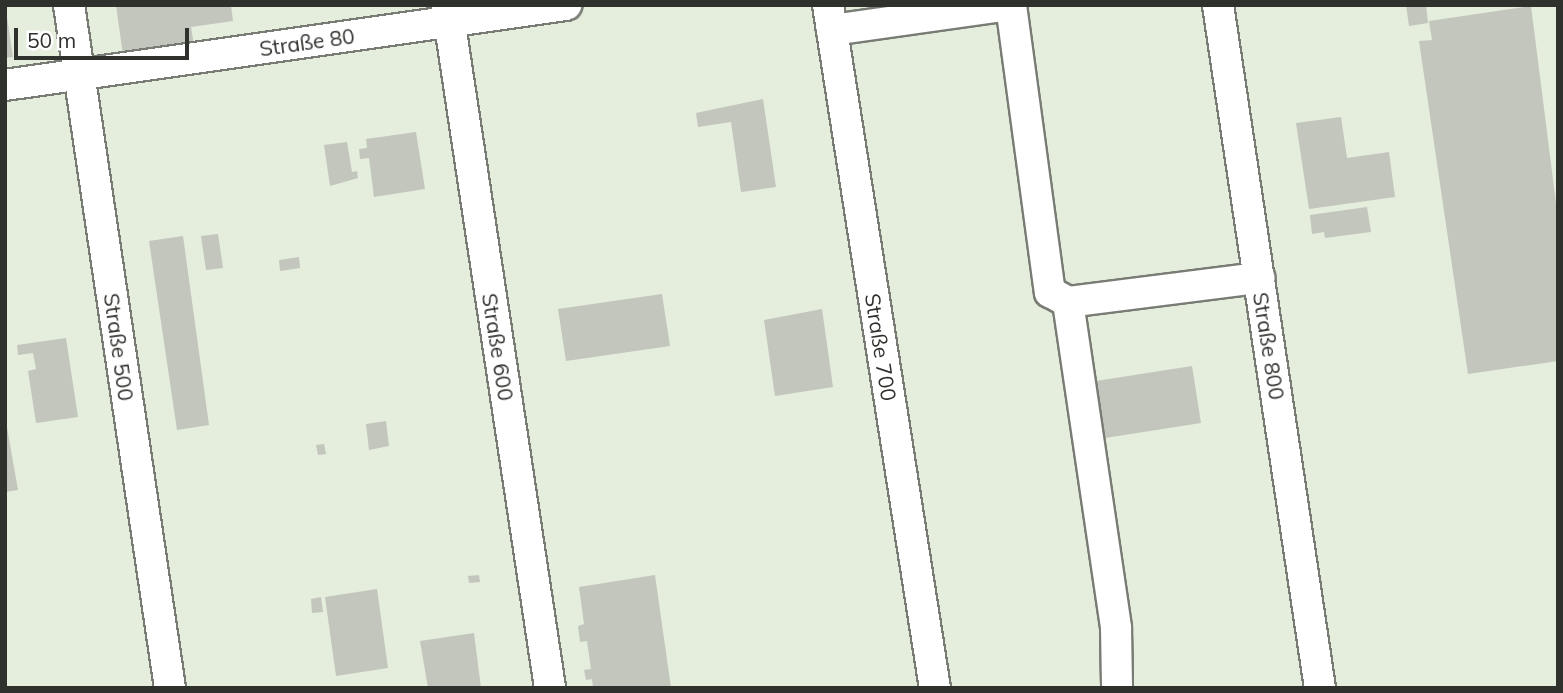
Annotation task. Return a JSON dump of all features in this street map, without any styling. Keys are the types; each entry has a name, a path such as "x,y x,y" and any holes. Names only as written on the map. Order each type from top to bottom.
{"lane":[{"name":"Straße 500","path":"69,5 170,688"},
{"name":"Straße 80","path":"5,85 448,13 566,5"},
{"path":"830,18 1011,5 1050,292 1068,302 1259,278"},
{"name":"Straße 800","path":"1218,5 1320,688"},
{"name":"Straße 600","path":"448,13 550,688"},
{"name":"Straße 700","path":"830,18 935,688"},
{"path":"1068,302 1116,628 1117,688"}],"shaded area":[{"path":"5,5 1558,5 1558,688 5,688"}],"building":[{"path":"116,5 231,5 233,21 191,27 194,45 123,55"},
{"path":"1406,5 1426,5 1428,23 1409,26"},
{"path":"1531,6 1558,219 1558,361 1468,374 1419,41 1432,40 1429,21"},
{"path":"7,17 13,57 5,58 5,18"},
{"path":"763,99 776,187 741,192 731,122 698,127 696,113"},
{"path":"1341,117 1347,158 1389,152 1395,197 1309,209 1296,123"},
{"path":"416,132 425,189 374,197 369,158 360,159 359,149 367,148 366,139"},
{"path":"347,142 352,172 357,171 358,178 330,186 324,145"},
{"path":"1367,207 1371,232 1325,238 1324,232 1312,234 1310,215"},
{"path":"218,234 223,268 206,270 201,236"},
{"path":"183,236 209,425 177,430 149,241"},
{"path":"299,257 300,268 280,271 279,260"},
{"path":"662,294 670,346 566,361 558,309"},
{"path":"822,309 833,387 775,396 764,320"},
{"path":"66,338 78,417 36,423 28,371 36,369 33,353 18,355 17,345"},
{"path":"1192,366 1201,423 1105,438 1096,381"},
{"path":"5,416 18,490 5,492"},
{"path":"386,421 389,446 369,450 366,424"},
{"path":"324,444 326,454 318,455 316,445"},
{"path":"479,575 480,582 469,583 468,576"},
{"path":"655,575 671,688 593,688 592,679 586,680 584,670 591,669 587,641 580,642 578,626 584,624 579,587"},
{"path":"377,589 388,668 336,676 325,597"},
{"path":"321,597 323,612 312,613 311,599"},
{"path":"474,633 481,688 428,688 420,641"}]}
